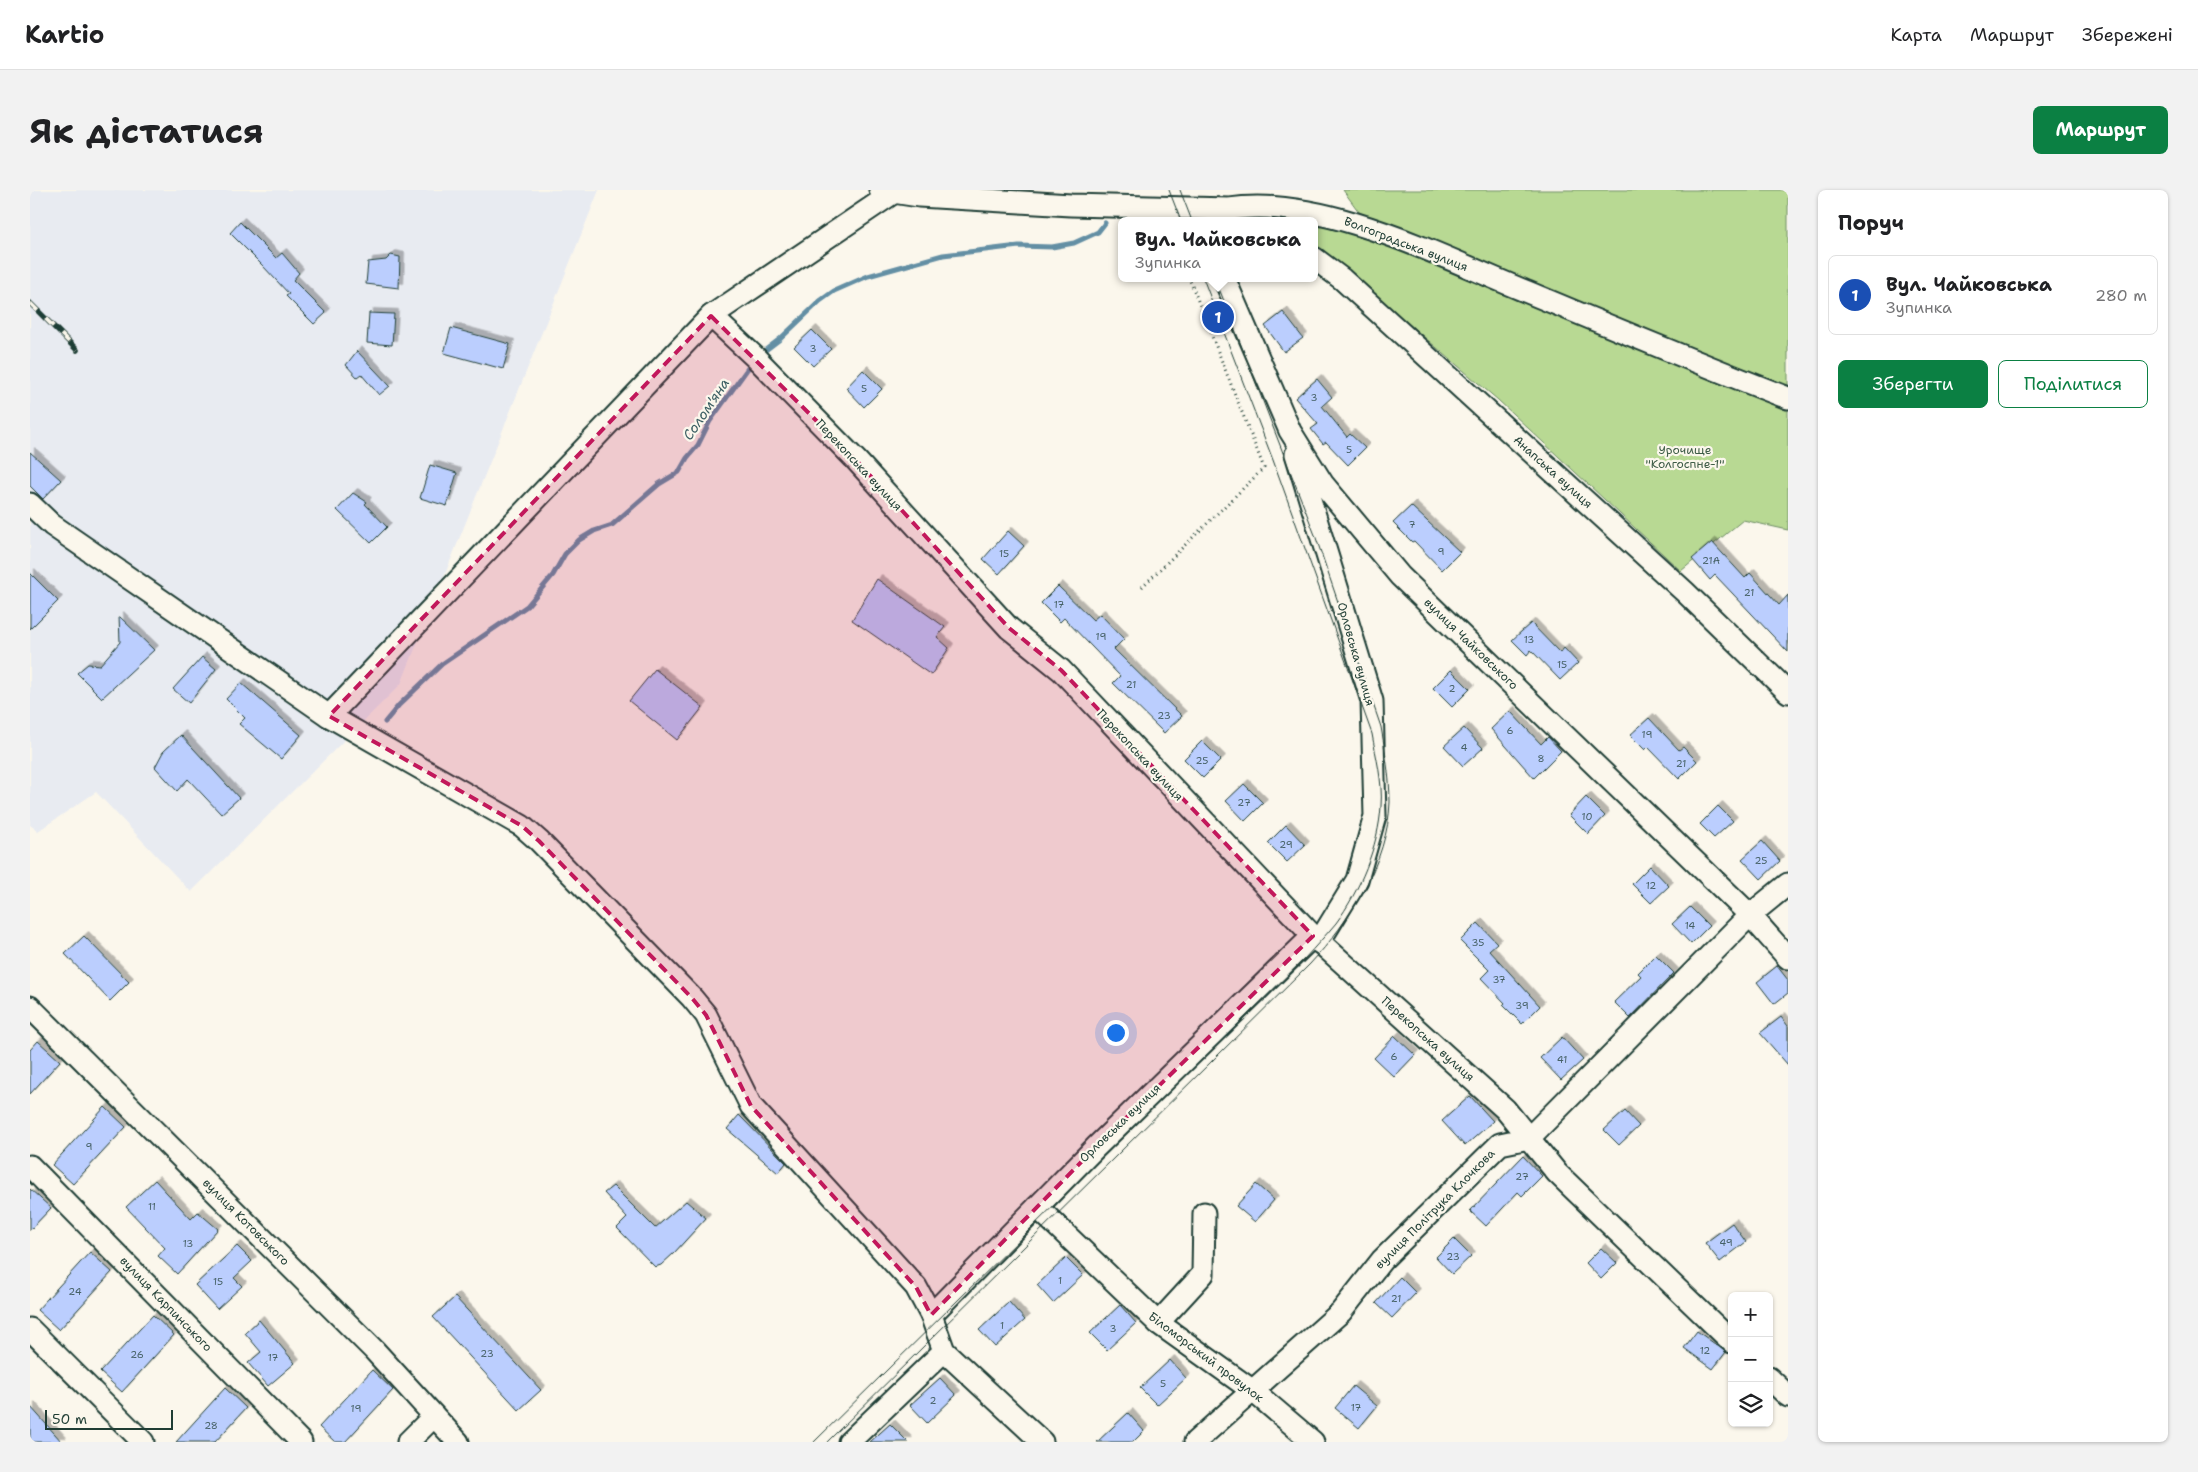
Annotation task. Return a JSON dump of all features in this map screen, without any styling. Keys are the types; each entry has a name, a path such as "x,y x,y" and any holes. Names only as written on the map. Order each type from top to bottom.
{"street":[{"name":"Волгоградська вулиця","path":"887,191 919,196 1070,198 1204,214 1248,206 1334,216 1382,233 1788,398"},
{"path":"329,716 711,316 887,191"},
{"path":"1248,206 1261,217"},
{"name":"Анапська вулиця","path":"1318,261 1342,280 1685,592 1788,692"},
{"name":"вулиця Чайковського","path":"1226,282 1286,422 1323,484 1400,576 1750,915 1788,958"},
{"name":"Перекопська вулиця","path":"711,316 756,358 856,460 1009,628 1061,670 1316,939 1505,1109 1557,1173 1728,1338"},
{"name":"Орловська вулиця","path":"931,1315 1096,1146 1316,939 1357,880 1375,816 1372,701 1286,422"},
{"path":"30,504 52,525 329,716 522,826 539,841 692,998 706,1015 751,1106 916,1287 931,1315 944,1351 1042,1442"},
{"path":"1529,1138 1750,915 1788,884"},
{"name":"вулиця Котовського","path":"30,1007 374,1350 458,1442"},
{"name":"вулиця Політрука Клочкова","path":"1195,1442 1341,1312 1382,1260 1500,1144 1529,1138"},
{"name":"вулиця Карпинського","path":"30,1166 301,1442"},
{"name":"Біломорський провулок","path":"1037,1207 1158,1323 1253,1391 1313,1442"},
{"path":"1158,1323 1203,1274 1204,1213"},
{"path":"30,1329 143,1442"},
{"path":"849,1442 944,1351"},
{"path":"1773,1382 1788,1396"},
{"path":"408,1442 434,1416"}],"path":[{"path":"1142,587 1264,468 1191,282"}],"highlighted area":[{"path":"711,316 856,460 1009,628 1061,670 1313,936 1096,1147 931,1315 916,1287 751,1106 706,1015 692,998 539,841 522,826 329,716"}],"shaded area":[{"path":"30,190 599,190 401,684 191,892 96,792 38,831 30,825"}],"green space":[{"path":"1343,190 1788,190 1788,392 1420,240 1359,212"},
{"name":"Урочище \"Колгоспне-1\"","path":"1318,223 1359,231 1788,405 1788,530 1743,520 1681,571 1498,400 1318,246"}],"building":[{"path":"240,222 276,258 282,253 299,273 293,280 326,313 314,324 286,296 289,294 230,233"},
{"path":"391,255 400,257 399,288 366,284 368,262 386,260"},
{"path":"1283,312 1303,338 1284,352 1265,326"},
{"path":"369,313 394,314 392,345 367,343"},
{"path":"451,328 510,344 503,369 444,353"},
{"path":"812,330 831,349 813,366 794,347"},
{"path":"357,351 390,386 379,395 361,374 357,377 346,365"},
{"path":"863,370 882,389 864,407 846,388"},
{"path":"1317,379 1332,397 1322,406 1347,437 1350,434 1365,448 1348,465 1326,442 1323,444 1311,429 1318,424 1295,398"},
{"path":"30,452 61,480 43,499 30,486"},
{"path":"430,465 457,473 447,506 420,498"},
{"path":"353,493 367,502 365,504 387,527 371,543 337,510"},
{"path":"1411,506 1460,552 1442,570 1414,541 1412,542 1393,523"},
{"path":"1008,531 1024,546 999,574 983,559"},
{"path":"1712,542 1745,578 1750,573 1779,605 1788,595 1788,652 1715,575 1710,580 1692,559"},
{"path":"30,573 58,601 30,629"},
{"path":"877,579 945,627 937,637 949,648 931,675 852,620"},
{"path":"1058,586 1093,620 1100,614 1124,639 1114,649 1182,716 1164,733 1113,683 1120,676 1064,618 1060,622 1041,603"},
{"path":"119,616 154,650 102,698 77,673 88,664 100,665 120,642"},
{"path":"1531,623 1560,653 1564,648 1578,663 1560,680 1531,650 1527,655 1512,640"},
{"path":"202,657 216,669 189,703 173,689"},
{"path":"655,669 703,707 677,740 629,701"},
{"path":"1451,670 1470,689 1452,707 1433,688"},
{"path":"241,683 301,735 281,759 239,724 245,718 226,699"},
{"path":"1510,711 1541,744 1548,737 1561,751 1534,778 1491,729"},
{"path":"1649,718 1679,750 1683,747 1697,761 1679,779 1648,747 1645,750 1630,735"},
{"path":"1464,728 1483,748 1463,766 1444,746"},
{"path":"181,735 239,798 221,814 188,779 177,791 155,767 163,752"},
{"path":"1202,741 1221,760 1203,778 1184,759"},
{"path":"1244,784 1263,803 1245,821 1226,801"},
{"path":"1586,797 1605,816 1588,834 1569,815"},
{"path":"1718,806 1733,821 1714,838 1700,824"},
{"path":"1286,825 1305,845 1287,862 1268,843"},
{"path":"1762,841 1780,861 1761,879 1742,859"},
{"path":"1650,866 1669,886 1651,903 1632,884"},
{"path":"1690,907 1709,926 1691,944 1672,924"},
{"path":"1478,923 1497,943 1489,950 1540,1006 1522,1024 1503,1005 1505,1003 1481,978 1489,970 1460,941"},
{"path":"84,936 129,982 110,1001 65,954"},
{"path":"1656,955 1674,973 1630,1018 1614,1002 1641,976 1638,973"},
{"path":"1777,966 1788,980 1788,993 1774,1004 1757,982"},
{"path":"1781,1017 1788,1026 1788,1065 1760,1033"},
{"path":"1395,1036 1415,1055 1394,1077 1374,1058"},
{"path":"1562,1037 1583,1060 1561,1080 1540,1058"},
{"path":"38,1041 60,1061 30,1094 30,1050"},
{"path":"1470,1096 1493,1121 1465,1146 1442,1121"},
{"path":"105,1107 126,1127 73,1184 52,1165"},
{"path":"1625,1111 1639,1126 1619,1145 1604,1130"},
{"path":"739,1115 786,1163 778,1173 727,1129"},
{"path":"1523,1156 1542,1176 1522,1196 1518,1192 1486,1226 1470,1211"},
{"path":"155,1180 191,1219 198,1212 218,1229 177,1274 158,1256 165,1248 126,1207"},
{"path":"1256,1184 1274,1200 1255,1222 1236,1206"},
{"path":"613,1186 655,1228 686,1201 706,1218 674,1253 661,1265 655,1267 617,1228 627,1218 604,1193"},
{"path":"30,1189 51,1208 30,1230"},
{"path":"1732,1223 1746,1242 1720,1262 1705,1243"},
{"path":"1454,1239 1471,1256 1452,1274 1436,1257"},
{"path":"237,1246 252,1261 234,1278 242,1286 217,1309 195,1285"},
{"path":"1601,1248 1617,1263 1601,1279 1586,1263"},
{"path":"90,1252 112,1272 59,1330 37,1310"},
{"path":"1066,1258 1083,1275 1053,1303 1037,1285"},
{"path":"1400,1277 1416,1293 1392,1318 1376,1303"},
{"path":"455,1297 541,1390 519,1410 433,1317"},
{"path":"1009,1302 1025,1320 995,1347 979,1330"},
{"path":"1120,1305 1136,1323 1107,1350 1090,1333"},
{"path":"153,1315 174,1335 122,1392 100,1372"},
{"path":"259,1320 295,1363 268,1386 248,1363 261,1352 245,1333"},
{"path":"1697,1331 1726,1352 1713,1369 1684,1348"},
{"path":"1170,1360 1186,1378 1157,1405 1140,1388"},
{"path":"372,1370 393,1390 345,1442 335,1442 319,1427"},
{"path":"940,1378 956,1395 927,1423 910,1405"},
{"path":"1353,1386 1377,1406 1359,1428 1335,1408"},
{"path":"225,1388 246,1408 215,1442 176,1442"},
{"path":"30,1406 62,1442 30,1442"},
{"path":"1128,1413 1144,1431 1133,1442 1097,1442"},
{"path":"890,1424 908,1442 870,1442"}],"waterway":[{"name":"Солом'яна","path":"759,355 780,339 820,301 834,291 868,276 943,255 1019,246 1052,247 1074,243 1098,232 1105,223"},
{"name":"Солом'яна","path":"385,722 399,705 442,664 527,606 553,575 565,554 579,540 594,531 612,525 659,484 679,472 687,458 698,445 710,421 753,361"}],"tram line":[{"path":"1169,190 1179,217"},
{"path":"1180,190 1190,217"},
{"path":"814,1442 1305,958 1336,923 1344,911 1360,883 1372,852 1379,821 1381,797 1379,770 1372,734 1273,460 1205,282"},
{"path":"827,1442 1310,964 1352,910 1364,890 1382,847 1388,824 1390,802 1381,727 1315,535 1217,282"}],"railway":[{"path":"30,303 77,350"}],"place":[{"name":"Вул. Чайковська","path":"1218,317"}]}
